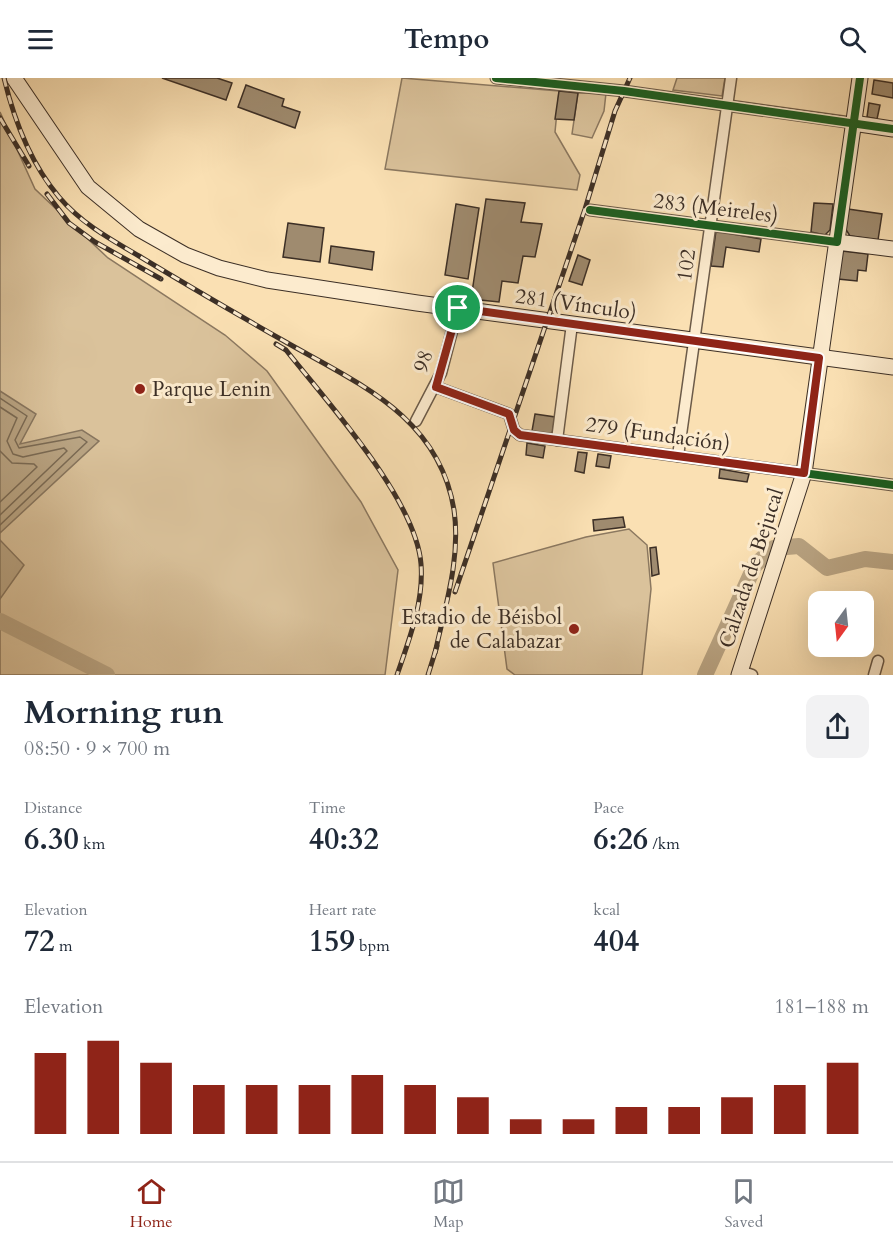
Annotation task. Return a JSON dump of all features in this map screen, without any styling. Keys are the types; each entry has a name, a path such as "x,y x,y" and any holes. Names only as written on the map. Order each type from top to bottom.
{"main road":[{"name":"281 (Vínculo)","path":"14,78 88,187 139,228 185,255 219,268 267,280 893,367"},
{"name":"Calzada de Bejucal","path":"744,674 759,615 802,480 860,78"},
{"path":"853,123 893,129"},
{"name":"283 (Meireles)","path":"837,242 893,249"}],"street":[{"path":"496,78 603,88 853,123"},
{"path":"567,78 576,87"},
{"path":"603,88 609,78"},
{"name":"102","path":"678,456 731,78"},
{"name":"283 (Meireles)","path":"590,210 837,242"},
{"name":"98","path":"416,421 436,387 458,308"},
{"path":"557,440 572,324"},
{"name":"279 (Fundación)","path":"436,387 509,414 514,430 520,435 678,456 802,480 893,485"},
{"path":"874,675 878,661"}],"shaded area":[{"path":"402,78 559,91 555,132 580,175 577,190 385,169"},
{"path":"677,78 725,78 722,96 673,90"},
{"path":"578,93 606,93 604,111 592,138 572,134"},
{"name":"Parque Lenin","path":"0,112 35,189 108,258 225,335 267,371 361,502 398,570 385,675 0,675"},
{"name":"Estadio de Béisbol de Calabazar","path":"629,529 647,545 651,589 642,675 515,675 507,669 493,563 586,537"}],"water":[{"path":"0,391 36,414 20,444 82,430 99,441 0,533"},
{"path":"0,540 24,565 0,599"}],"building":[{"path":"162,78 217,78 232,83 226,100"},
{"path":"874,80 893,83 893,98 872,94"},
{"path":"246,85 284,99 282,106 300,112 295,128 238,107"},
{"path":"559,91 578,93 574,120 555,119"},
{"path":"869,103 880,105 877,119 867,117"},
{"path":"486,199 525,203 521,222 542,224 535,257 523,256 518,283 502,281 499,302 471,299"},
{"path":"814,203 833,204 830,230 825,235 811,232"},
{"path":"456,204 479,208 468,279 445,275"},
{"path":"848,209 882,214 878,240 850,236 845,228"},
{"path":"288,223 324,228 320,262 283,257"},
{"path":"716,231 761,239 759,252 726,247 723,267 711,266"},
{"path":"331,246 374,252 372,270 329,263"},
{"path":"842,251 868,254 866,271 858,270 857,281 838,279"},
{"path":"578,255 590,260 582,285 569,281"},
{"path":"535,414 555,417 552,435 532,431"},
{"path":"527,443 545,446 543,458 526,455"},
{"path":"578,452 587,453 584,473 575,471"},
{"path":"598,454 611,456 609,468 596,466"},
{"path":"720,469 749,474 747,482 719,478"},
{"path":"623,517 625,527 594,531 593,520"},
{"path":"656,547 659,574 652,576 650,548"}],"waterway":[{"path":"705,675 755,565 774,548 799,546 827,568 865,559 893,562"},
{"path":"0,621 107,675"}],"railway":[{"path":"4,78 18,125 32,156 49,184 77,215 117,243 366,388 413,426 431,450 445,477 454,510 456,528 451,582 435,653"},
{"path":"455,592 585,209 615,111 630,78"},
{"path":"0,118 29,166"},
{"path":"47,194 69,223 95,242 161,279"},
{"path":"276,344 286,350 367,452 404,510 415,538 421,564 420,592 415,621 397,675"},
{"path":"428,675 437,646"}],"cycle path":[{"path":"496,78 624,91 893,129"},
{"path":"590,210 837,242 860,78"},
{"path":"436,387 509,414 514,430 520,435 893,485"}],"place":[{"name":"Parque Lenin","path":"140,389"},
{"name":"Estadio de Béisbol de Calabazar","path":"574,629"}],"route":[{"path":"458,308 819,358 804,473 520,435 514,430 509,414 436,387 458,308"}]}
